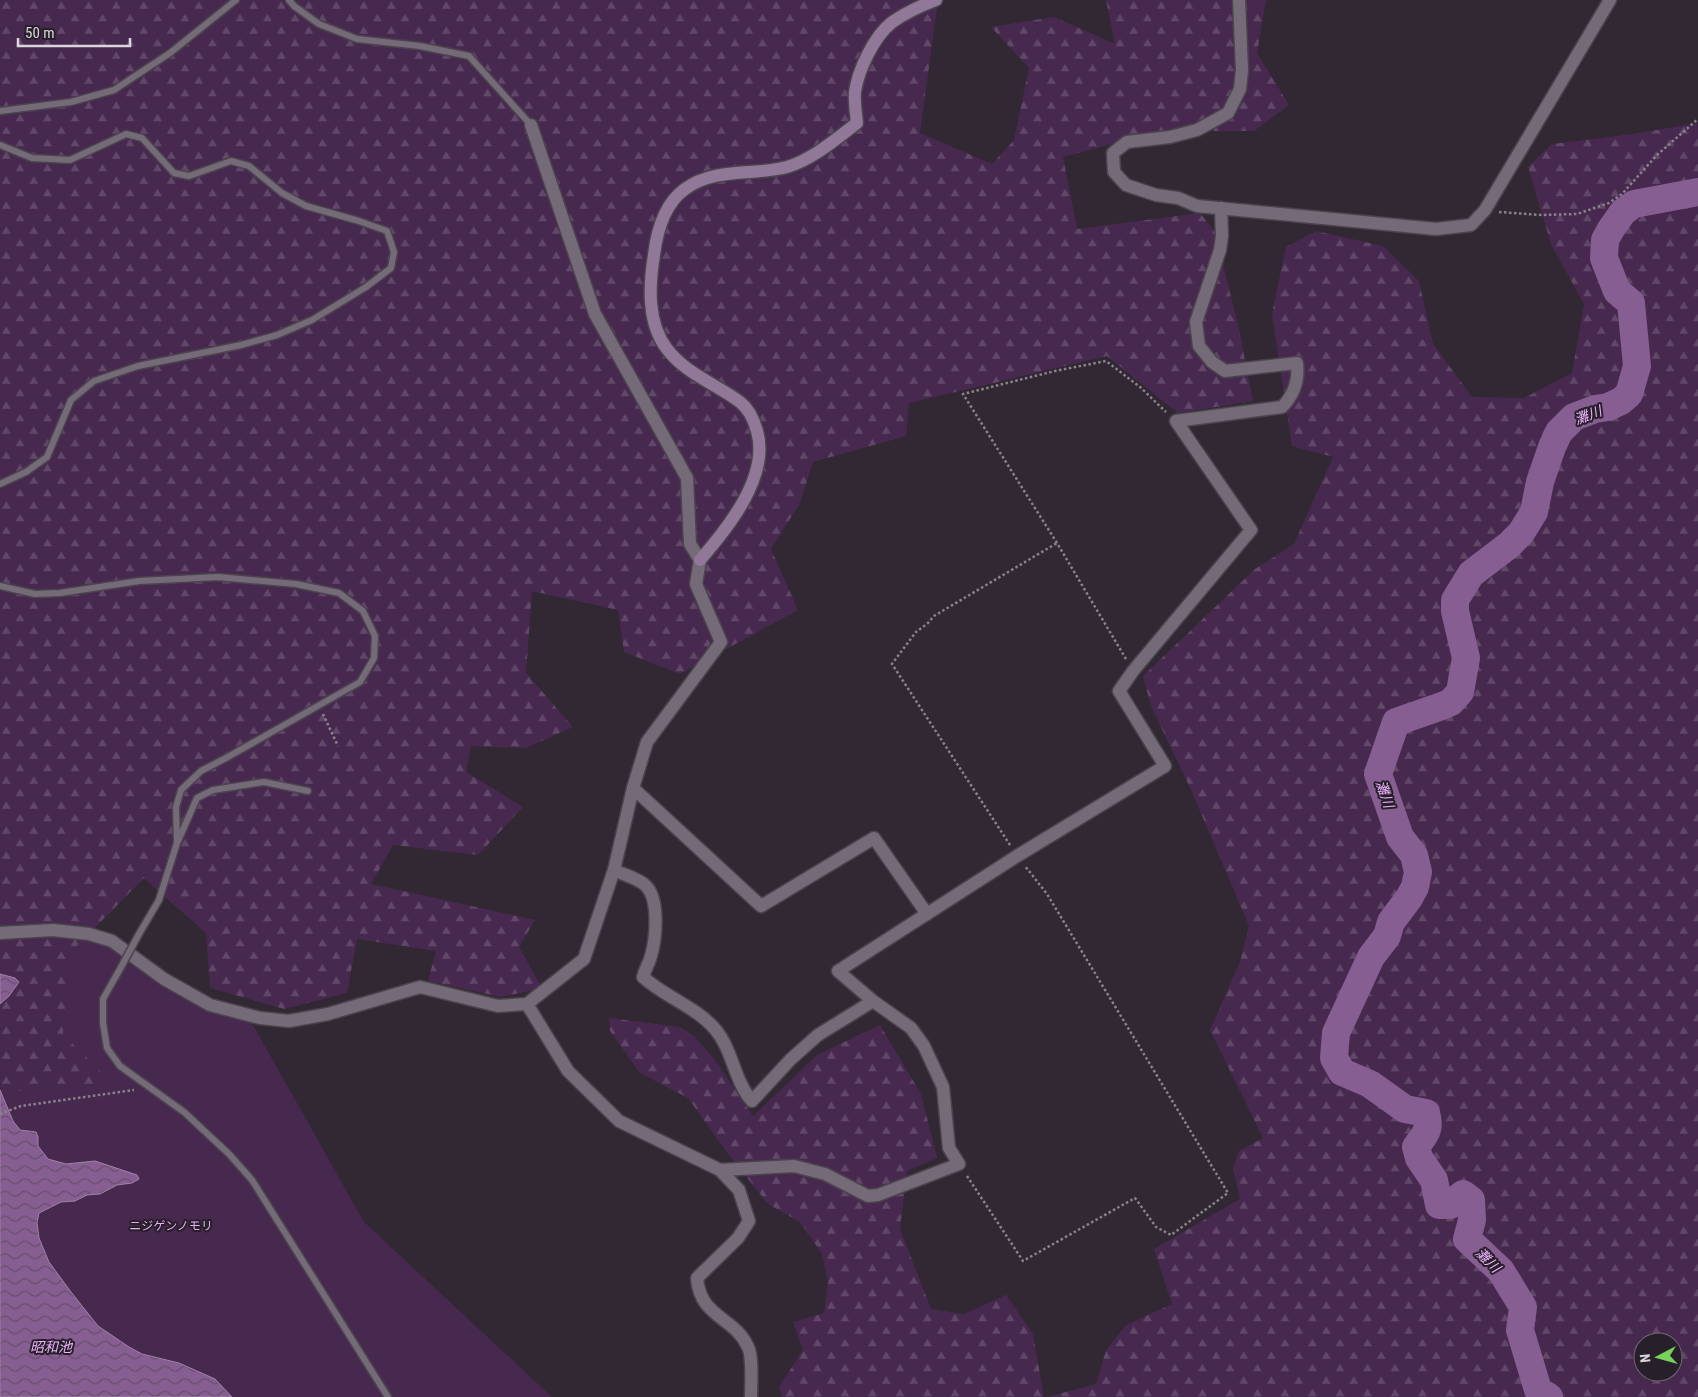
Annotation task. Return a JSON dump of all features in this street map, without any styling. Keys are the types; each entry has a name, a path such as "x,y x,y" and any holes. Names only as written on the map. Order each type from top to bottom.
{"street":[{"path":"0,934 53,930 97,936 112,941 164,979 210,1005 260,1018 289,1020 328,1014 420,987 498,1006 527,1004 584,960 614,870 633,788 647,742 721,642 696,584 700,560 724,532 742,502 759,464 760,444 753,418 743,404 684,367 666,349 655,326 650,301 651,275 658,235 667,207 685,189 707,178 736,172 765,171 788,166 810,157 835,140 857,123 855,92 862,68 872,46 890,24 916,8 936,0"},
{"path":"1239,0 1242,70 1240,89 1228,113 1197,130 1170,137 1127,142 1113,153 1114,172 1126,185 1156,195 1178,198 1197,206 1436,229 1471,226 1485,210 1610,0"},
{"path":"531,125 595,314 687,478 690,544 700,560"},
{"path":"720,1170 794,1166 824,1174 868,1196 878,1195 959,1164 949,1148 942,1087 924,1046 911,1028 873,1001 838,971 1017,856 1165,766 1119,691 1133,671 1251,530 1176,421 1282,407 1290,399 1298,377 1297,364 1225,371 1212,362 1199,346 1196,322 1220,250 1222,236 1221,208"},
{"path":"633,788 761,906 874,838 927,914"},
{"path":"614,870 646,885 653,900 656,925 651,957 645,967 643,978 656,989 702,1016 715,1029 725,1042 744,1092 752,1101 818,1035 873,1001"},
{"path":"527,1004 568,1071 619,1121 720,1170 739,1190 749,1221 738,1238 697,1278 698,1292 707,1307 733,1328 748,1348 751,1371 751,1397"}],"lane":[{"path":"0,111 71,102 114,90 170,53 236,0"},
{"path":"289,0 294,6 319,24 357,39 420,46 469,56 531,125"},
{"path":"0,145 32,158 70,160 126,134 142,138 174,173 189,176 231,162 249,166 282,193 306,206 360,221 387,231 394,252 391,268 366,287 312,320 277,335 241,345 138,366 94,381 71,400 47,456 26,472 0,484"},
{"path":"0,586 34,594 60,593 139,581 218,578 296,584 339,593 363,612 375,636 374,658 360,682 200,771 180,790 176,807 177,843"},
{"path":"308,790 264,782 213,790 197,798 177,843 159,900 103,999 103,1023 107,1048 120,1066 148,1088 184,1112 229,1154 252,1180 388,1397"}],"path":[{"path":"1485,210 1541,215 1576,214 1609,202 1622,194 1657,155 1698,119"},
{"path":"1133,671 1057,544 963,394 1055,371 1106,361 1140,387 1176,421"},
{"path":"959,1164 1023,1261 1135,1198 1156,1227 1171,1235 1228,1192 1047,894 1017,856 892,664 916,632 934,616 1057,544"},
{"path":"319,706 338,746"},
{"path":"0,1114 21,1106 148,1088"}],"green space":[{"path":"0,0 938,0 920,133 992,164 1014,140 1029,68 991,27 1054,17 1115,44 1106,0 1266,0 1257,53 1289,105 1254,131 1159,131 1063,157 1077,229 1200,213 1215,232 1239,329 1253,401 1178,413 1107,356 909,403 906,436 813,462 800,503 771,549 798,610 680,674 624,652 618,610 532,591 526,673 573,727 526,748 471,746 466,772 523,807 478,855 393,845 371,884 535,920 519,947 542,988 501,997 428,981 436,951 357,939 347,993 284,1009 210,988 206,933 144,878 70,953 63,1034 113,1084 0,1092 0,1004 9,996 15,978 0,974"},
{"path":"1698,123 1698,1397 1047,1397 1096,1384 1106,1350 1126,1325 1172,1304 1154,1249 1240,1199 1233,1168 1239,1151 1263,1138 1210,1030 1240,962 1249,926 1192,792 1151,706 1143,676 1255,569 1294,544 1333,457 1292,446 1272,314 1286,247 1316,231 1383,246 1419,281 1433,344 1472,397 1524,398 1572,373 1584,304 1551,244 1528,167 1552,144 1633,134"},
{"name":"ニジゲンノモリ","path":"89,934 249,1018 364,1222 552,1397 0,1397 0,943"},
{"path":"609,1018 680,1027 694,1036 715,1060 753,1116 817,1055 880,1025 921,1094 937,1158 907,1171 900,1229 931,1309 964,1314 1006,1295 1033,1334 1044,1397 782,1397 779,1387 803,1350 793,1322 824,1313 828,1281 822,1254 800,1222 768,1204 725,1150 688,1098 640,1073 610,1031"}],"water":[{"path":"0,974 15,978 19,982 9,996 0,1004"},
{"name":"昭和池","path":"0,1090 13,1121 20,1130 36,1132 38,1146 48,1159 66,1164 95,1161 137,1175 139,1179 132,1183 117,1185 100,1194 87,1195 75,1201 61,1202 39,1213 37,1223 39,1238 49,1262 71,1292 98,1326 129,1347 142,1354 179,1363 215,1379 232,1397 0,1397"}],"waterway":[{"name":"灘川","path":"1549,1397 1538,1390 1520,1330 1523,1307 1501,1271 1467,1239 1472,1220 1471,1200 1463,1194 1450,1205 1439,1205 1434,1180 1419,1158 1416,1147 1427,1128 1426,1113 1405,1109 1370,1084 1342,1072 1334,1058 1336,1033 1371,957 1387,936 1391,922 1415,887 1418,872 1414,855 1400,837 1378,774 1396,722 1451,702 1460,692 1466,658 1455,611 1455,600 1471,574 1509,545 1521,533 1534,512 1540,482 1559,432 1574,417 1595,409 1608,407 1621,401 1629,394 1637,366 1631,303 1617,291 1604,258 1605,240 1611,229 1623,212 1634,204 1698,192"}]}
